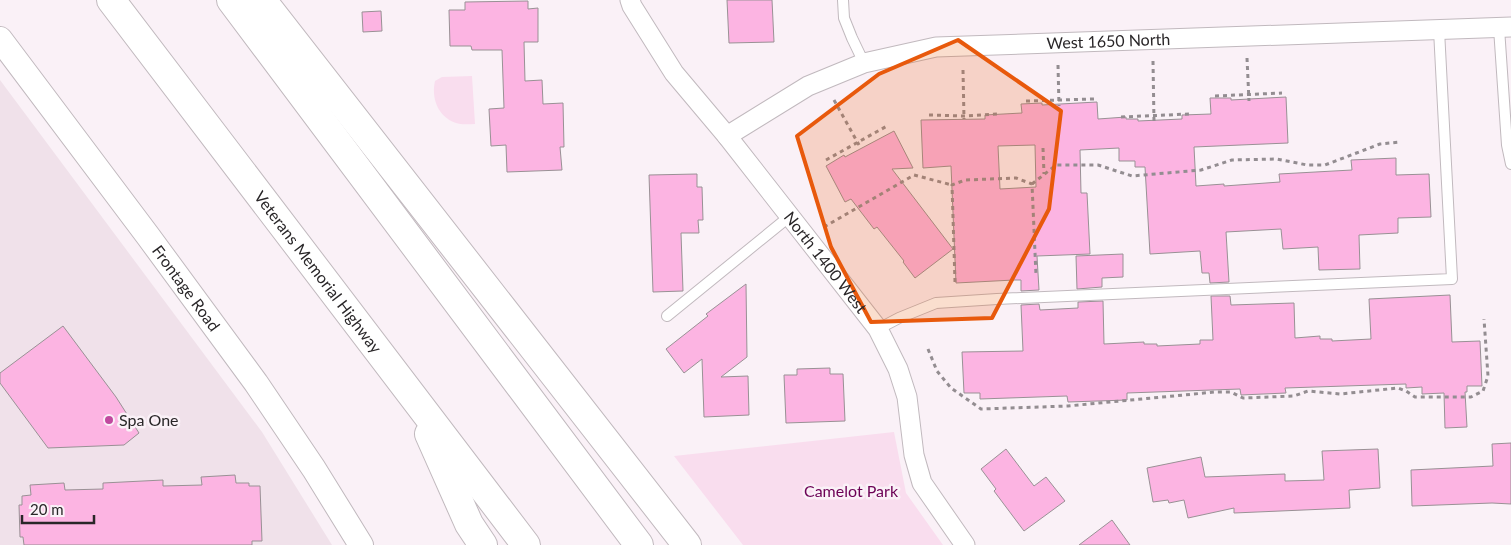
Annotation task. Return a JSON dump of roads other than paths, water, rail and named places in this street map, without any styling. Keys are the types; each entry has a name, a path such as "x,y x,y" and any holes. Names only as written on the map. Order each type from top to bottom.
{"highway":[{"name":"Veterans Memorial Highway","path":"111,0 526,545"},
{"path":"231,0 639,545"},
{"path":"262,0 687,545"},
{"path":"410,391 469,524 483,545"}],"street":[{"name":"North 1400 West","path":"631,3 674,73 727,136 878,329 898,369 907,397 914,455 922,483 965,545"},
{"name":"West 1650 North","path":"727,136 808,86 864,64 936,46 1505,27"},
{"name":"Frontage Road","path":"0,39 256,383 361,545"}],"lane":[{"path":"843,0 844,18 864,64"},
{"path":"1505,27 1507,145 1511,164"},
{"path":"878,329 936,303 1452,279 1439,30"},
{"path":"666,316 790,216"}],"place":[{"name":"Spa One","path":"109,420"}],"park label":[{"name":"Camelot Park","path":"851,491"}]}
